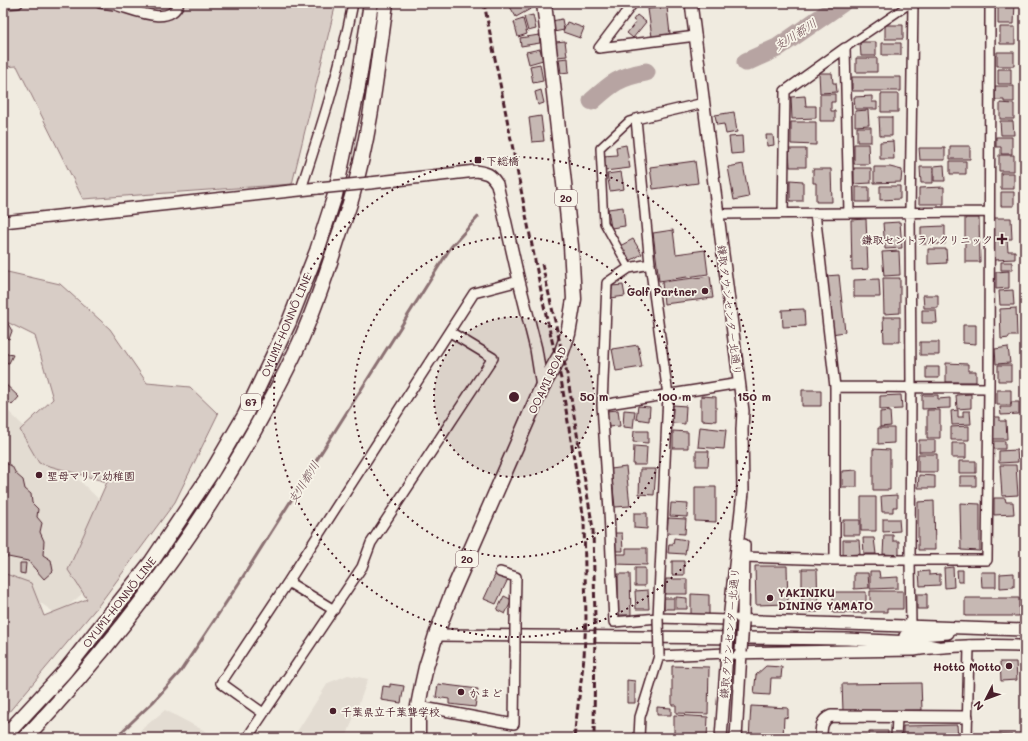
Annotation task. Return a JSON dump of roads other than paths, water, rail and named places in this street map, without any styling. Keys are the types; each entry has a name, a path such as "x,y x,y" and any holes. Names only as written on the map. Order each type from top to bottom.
{"main road":[{"name":"OYUMI-HONNŌ LINE","path":"3,738 65,671 152,561 213,470 248,408 289,322 317,251 335,195 357,92 370,3"},
{"name":"OYUMI-HONNŌ LINE","path":"25,738 99,656 138,608 221,489 280,383 302,336 322,286 353,195 363,157 370,120 386,3"},
{"name":"OOAMI ROAD","path":"418,738 418,706 426,667 436,635 452,593 542,388 561,354 568,334 574,299 571,246 544,3"}],"street":[{"path":"3,4 18,3"},
{"path":"100,3 116,5 151,16 166,15 177,8 179,3"},
{"path":"301,190 335,83 346,40 353,3"},
{"path":"633,3 599,48 696,36"},
{"name":"鎌取タウンセンター北通り","path":"691,3 743,412 748,431 750,462 749,501 743,557 743,622 736,738"},
{"path":"783,213 785,91 912,3"},
{"path":"911,626 910,212 912,3"},
{"path":"743,557 834,560 987,560 990,3"},
{"path":"845,48 849,213"},
{"path":"629,268 604,223 600,148 629,121 704,103"},
{"path":"636,119 650,264 668,395 658,618 659,656 640,716 639,738"},
{"path":"3,222 476,171 487,173 492,176 496,184 536,349 542,388"},
{"path":"718,214 988,212"},
{"path":"815,213 835,387 834,560"},
{"path":"650,264 629,268 607,283 602,405 610,511 614,622 658,618 729,620 743,622 1025,630"},
{"path":"263,713 221,683 288,582 474,293 519,281"},
{"path":"247,738 362,567 371,543 493,358 450,332"},
{"path":"602,405 740,383"},
{"path":"835,387 989,388"},
{"name":"鎌取タウンセンター北通り","path":"721,738 729,620 743,492 743,412"},
{"path":"418,706 514,724 516,578 500,572"},
{"path":"288,582 334,610"},
{"path":"847,639 931,635 982,629"},
{"path":"436,635 847,639 912,642 938,647"},
{"path":"659,656 741,652 907,650 969,645 1025,646"},
{"path":"967,738 969,645"},
{"path":"821,738 823,722 826,718 831,716 967,717"},
{"path":"896,738 897,717"}],"waterway":[{"name":"支川都川","path":"746,62 777,48 842,3"},
{"name":"支川都川","path":"592,101 616,82 629,76 646,72"},
{"name":"支川都川","path":"115,738 153,702 180,672 239,583 451,247 478,217"}],"railway":[{"path":"484,3 544,306 561,379 584,520 586,618 584,657 574,738"},
{"path":"542,264 567,374 593,529 595,618 594,738"}],"place":[{"name":"下総橋","path":"478,160"},
{"name":"鎌取セントラルクリニック","path":"1002,239"},
{"name":"Golf Partner","path":"705,291"},
{"name":"聖母マリア幼稚園","path":"39,475"},
{"name":"YAKINIKU DINING YAMATO","path":"770,598"},
{"name":"Hotto Motto","path":"1009,666"},
{"name":"かまど","path":"461,692"},
{"name":"千葉県立千葉聾学校","path":"333,711"}]}
